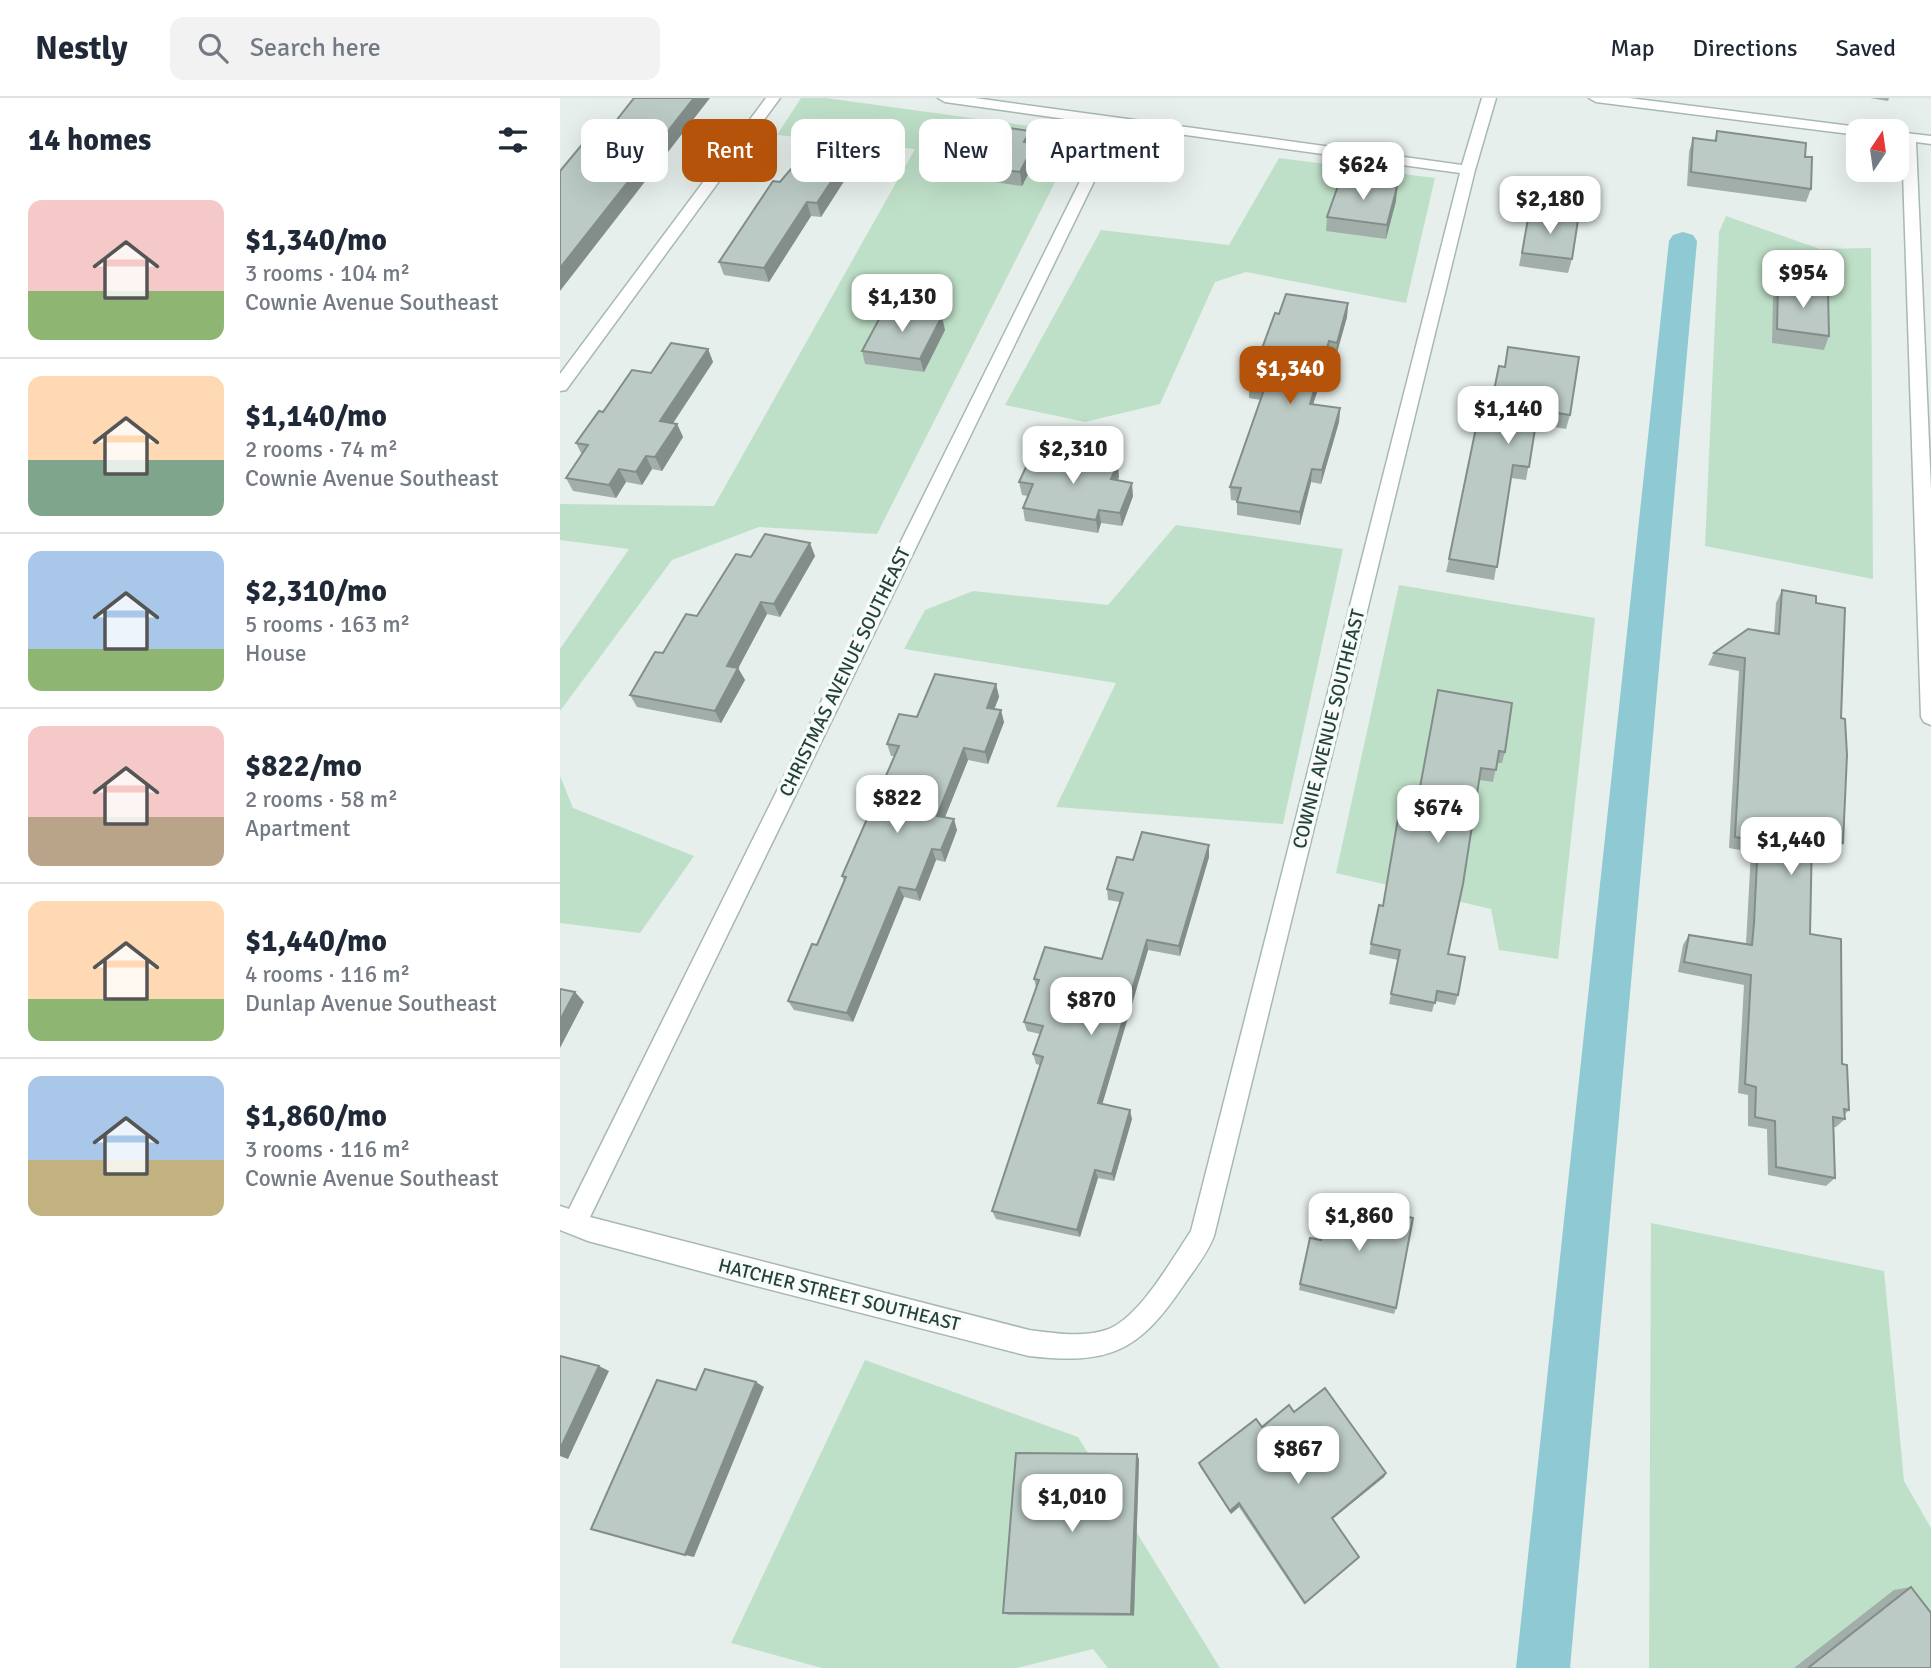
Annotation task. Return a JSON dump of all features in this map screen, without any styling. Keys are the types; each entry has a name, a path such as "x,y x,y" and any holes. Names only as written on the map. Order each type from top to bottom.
{"street":[{"path":"560,386 773,98"},
{"path":"946,98 1095,119"},
{"name":"COWNIE AVENUE SOUTHEAST","path":"1121,1336 1138,1323 1202,1236 1468,170 1489,98"},
{"path":"1596,98 1846,129"},
{"path":"1184,131 1468,170"},
{"path":"1909,138 1931,141"},
{"name":"CHRISTMAS AVENUE SOUTHEAST","path":"567,1220 1086,182"},
{"path":"1905,182 1931,717"},
{"name":"HATCHER STREET SOUTHEAST","path":"567,1220 737,1269 1029,1343 1070,1347 1107,1343 1121,1336"}],"green space":[{"path":"801,98 826,98 978,119 919,119 919,182 1012,182 1012,124 1026,126 1026,182 1055,182 877,534 759,527 672,560 560,711 560,649 629,549 560,540 560,504 714,506 896,182 905,182 905,167 915,149 905,148 905,119 791,119 791,136 777,135"},
{"path":"1279,158 1435,178 1406,303 1246,272 1215,282 1160,404 1085,422 1005,405 1101,230 1229,245"},
{"path":"1726,216 1820,249 1871,248 1873,579 1705,546 1719,232"},
{"path":"1176,525 1343,549 1283,824 1056,807 1116,683 904,649 925,610 973,591 1108,605"},
{"path":"1399,585 1595,618 1558,959 1499,950 1491,909 1336,873"},
{"path":"560,776 573,808 694,856 640,933 560,923"},
{"path":"1651,1223 1884,1271 1904,1481 1931,1528 1931,1668 1649,1668"},
{"path":"865,1360 1078,1437 1220,1668 1108,1668 1093,1649 1017,1668 822,1668 731,1643"}],"building":[{"path":"634,98 694,98 668,131 668,119 618,119"},
{"path":"1012,129 1026,130 1026,160 1020,172 1012,171"},
{"path":"1717,131 1806,143 1805,157 1812,157 1811,189 1691,172 1693,138 1716,141"},
{"path":"581,146 581,182 628,182 560,268 560,171"},
{"path":"791,169 791,182 831,182 817,203 807,202 764,268 719,262 772,182 780,182"},
{"path":"1340,180 1397,187 1387,225 1327,217"},
{"path":"1529,213 1578,220 1572,259 1522,253"},
{"path":"1778,285 1828,291 1829,336 1777,329"},
{"path":"1286,294 1348,303 1337,343 1329,341 1310,404 1340,408 1322,470 1312,469 1300,512 1237,502 1241,488 1230,487 1265,387 1249,384 1275,313 1279,314"},
{"path":"885,308 942,316 920,359 862,351"},
{"path":"671,343 708,349 660,421 677,424 655,457 646,456 636,472 619,469 609,485 566,478 588,445 576,443 599,411 603,412 632,370 651,373"},
{"path":"1508,347 1579,357 1570,415 1538,410 1529,467 1513,465 1497,567 1449,559 1478,418 1488,420 1499,366 1505,367"},
{"path":"1034,450 1118,463 1111,479 1132,483 1120,513 1099,510 1096,520 1023,508 1033,484 1019,482"},
{"path":"765,534 810,543 774,604 761,602 727,666 738,668 715,711 630,695 655,652 663,653 686,614 697,616 736,554 751,557"},
{"path":"1782,590 1816,596 1816,603 1845,608 1841,718 1845,719 1847,755 1843,843 1812,837 1810,934 1841,939 1842,1064 1847,1065 1849,1110 1844,1109 1845,1119 1833,1117 1835,1178 1776,1167 1775,1121 1755,1117 1756,1087 1745,1084 1751,975 1684,962 1689,935 1752,945 1758,841 1735,837 1745,658 1714,653 1748,629 1779,634"},
{"path":"935,674 996,684 987,708 1001,710 985,752 964,748 937,816 954,819 941,850 932,849 916,890 899,887 847,1013 788,1001 812,944 817,945 846,877 842,876 899,746 887,744 899,714 917,717"},
{"path":"1438,690 1512,703 1505,752 1499,751 1496,770 1481,768 1463,884 1448,954 1465,957 1458,995 1437,991 1435,1003 1391,994 1400,950 1371,944 1379,905 1383,906 1402,795 1418,798"},
{"path":"1142,832 1209,845 1179,946 1147,940 1098,1103 1130,1110 1112,1174 1095,1170 1077,1230 992,1211 1043,1057 1033,1054 1043,1026 1024,1022 1039,980 1034,979 1045,947 1102,959 1123,893 1107,889 1117,857 1133,860"},
{"path":"560,989 575,992 560,1020"},
{"path":"1330,1197 1413,1218 1396,1308 1300,1284 1310,1238 1321,1240"},
{"path":"560,1356 599,1366 560,1449"},
{"path":"705,1369 756,1382 685,1555 591,1529 657,1380 696,1390"},
{"path":"1325,1388 1386,1473 1332,1518 1359,1557 1305,1603 1239,1503 1230,1511 1199,1463 1256,1419 1262,1427 1289,1405 1294,1412"},
{"path":"1016,1453 1137,1454 1131,1614 1003,1613"},
{"path":"1911,1587 1931,1613 1931,1668 1808,1668"}],"waterway":[{"path":"1543,1668 1683,241"}]}
